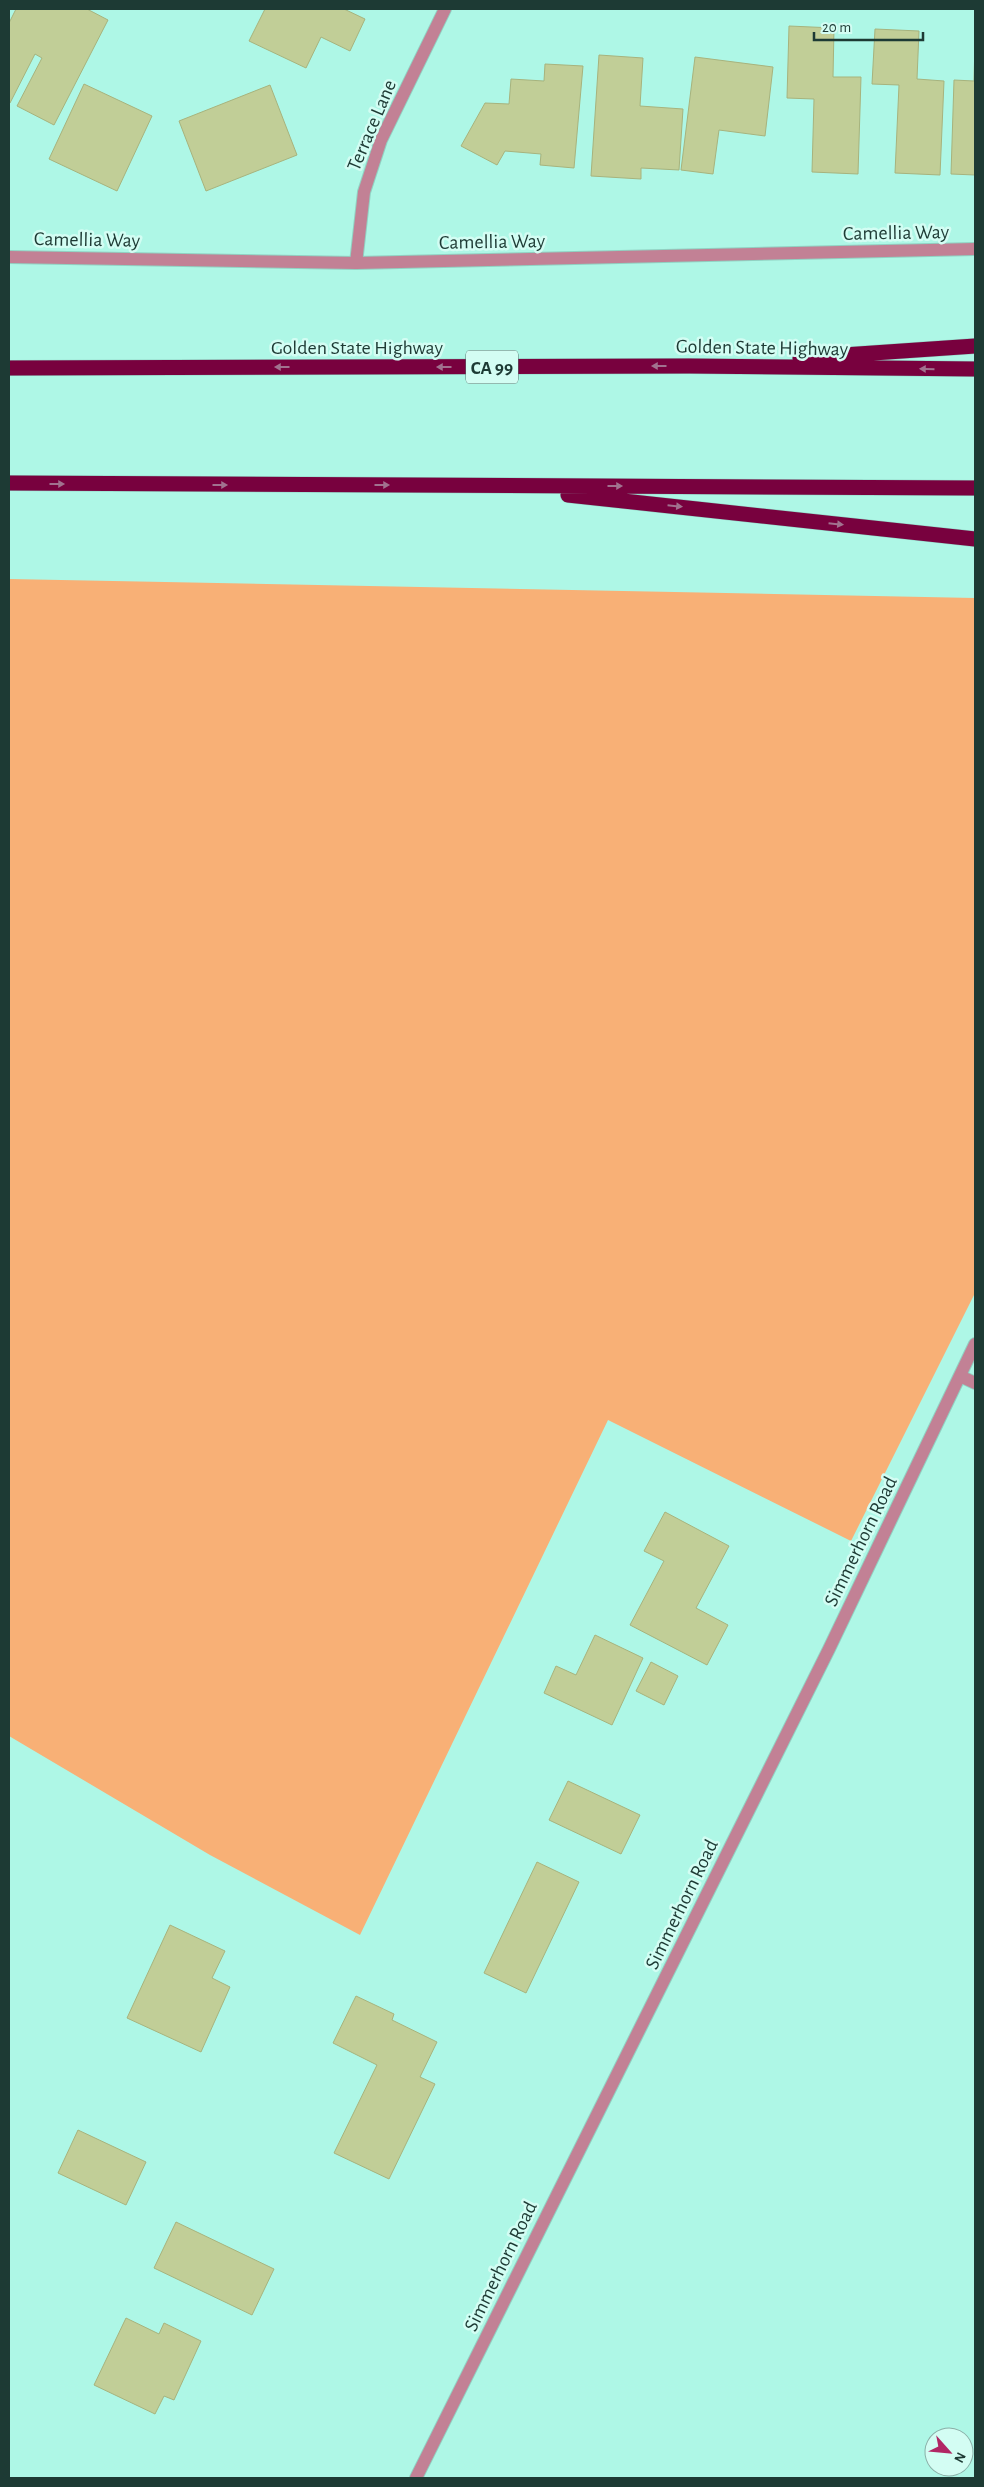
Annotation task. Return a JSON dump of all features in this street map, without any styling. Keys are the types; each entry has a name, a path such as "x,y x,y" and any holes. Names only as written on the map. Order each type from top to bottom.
{"highway":[{"path":"689,366 975,346"},
{"name":"Golden State Highway","path":"9,368 689,366 975,369"},
{"path":"9,484 975,488"},
{"path":"487,486 975,539"}],"street":[{"name":"Terrace Lane","path":"356,263 364,192 381,140 445,9"},
{"name":"Camellia Way","path":"9,257 356,263 975,249"},
{"name":"Simmerhorn Road","path":"416,2478 824,1658 975,1344"},
{"path":"960,1376 975,1383"}],"shaded area":[{"path":"9,579 975,598 975,1293 851,1541 608,1420 360,1935 210,1855 9,1736"}],"building":[{"path":"16,9 87,9 108,20 54,125 17,106 42,58 35,54 9,102 9,23"},
{"path":"265,9 344,9 365,19 350,51 321,37 306,68 249,41"},
{"path":"789,26 834,28 833,77 861,77 858,174 812,172 814,99 787,98"},
{"path":"875,29 919,31 917,79 944,81 940,175 895,173 899,85 872,84"},
{"path":"975,42 975,175 951,174 954,80 974,81"},
{"path":"599,55 643,58 640,106 683,109 679,170 641,168 641,179 591,176"},
{"path":"695,57 773,67 765,136 719,130 713,174 681,170"},
{"path":"545,64 583,66 574,168 540,165 541,154 505,151 497,165 461,146 485,103 509,104 511,79 544,81"},
{"path":"84,84 152,116 117,191 49,159"},
{"path":"270,85 297,155 206,191 179,121"},
{"path":"665,1512 729,1546 696,1608 728,1625 707,1665 630,1625 664,1561 644,1551"},
{"path":"595,1635 643,1658 612,1725 544,1693 556,1666 576,1675"},
{"path":"651,1662 678,1676 664,1705 636,1691"},
{"path":"568,1781 640,1815 621,1854 549,1820"},
{"path":"537,1862 579,1882 526,1993 484,1973"},
{"path":"170,1925 225,1951 212,1978 230,1987 201,2052 127,2018"},
{"path":"356,1996 394,2014 392,2020 437,2042 420,2077 435,2084 389,2179 334,2153 377,2065 333,2043"},
{"path":"78,2130 146,2162 126,2205 58,2173"},
{"path":"176,2222 274,2269 252,2315 154,2268"},
{"path":"126,2318 159,2334 164,2323 201,2341 174,2400 164,2396 155,2414 94,2385"}]}
